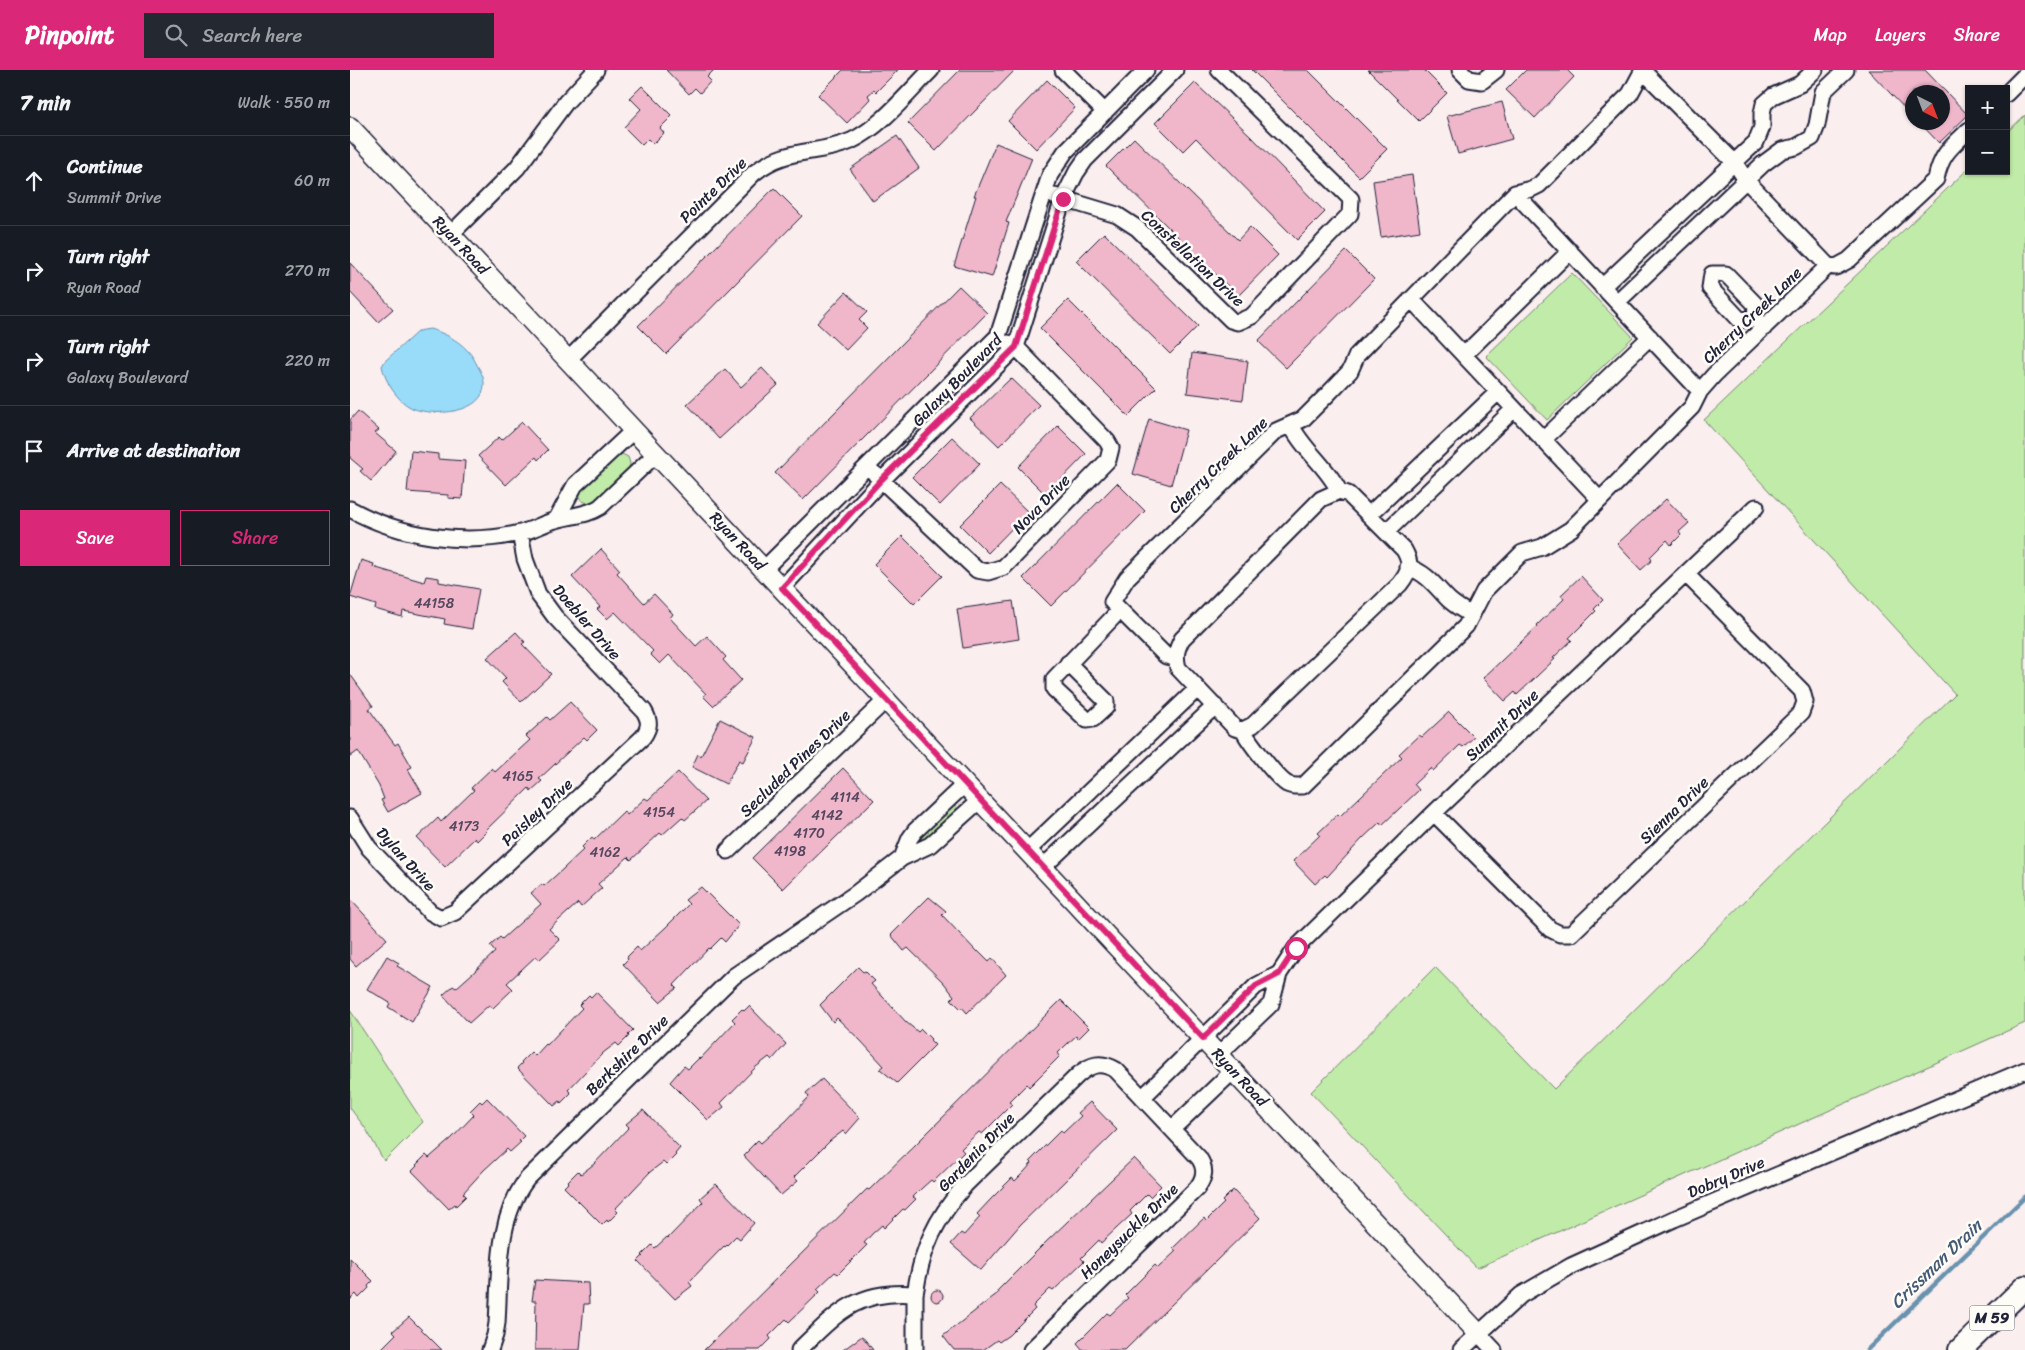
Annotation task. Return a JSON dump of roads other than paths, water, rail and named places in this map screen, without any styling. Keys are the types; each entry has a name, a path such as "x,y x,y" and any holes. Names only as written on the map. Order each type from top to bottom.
{"highway":[{"name":"M 59","path":"1960,1350 2025,1287"}],"main road":[{"name":"Ryan Road","path":"350,127 1478,1333"}],"street":[{"path":"450,234 516,168 566,102 596,70"},
{"name":"Pointe Drive","path":"568,360 754,173 776,159 790,154 838,145 860,136 882,119 931,70"},
{"path":"1063,70 1105,112"},
{"name":"Galaxy Boulevard","path":"764,570 998,336 1043,193 1056,164 1146,70"},
{"name":"Galaxy Boulevard","path":"782,588 881,480 1016,347 1063,199 1072,178 1085,160 1175,70"},
{"name":"Constellation Drive","path":"1043,193 1117,215 1137,228 1231,320 1238,322 1252,316 1350,214 1351,199 1219,70"},
{"path":"1460,70 1469,79 1482,80 1496,70"},
{"path":"1602,286 1756,142 1762,127 1764,104 1772,96 1800,84 1815,70"},
{"path":"1617,302 1763,164 1782,150 1796,147 1812,138 1817,125 1823,92 1846,70"},
{"name":"Cherry Creek Lane","path":"1828,266 1759,323 1700,391 1692,406 1572,529 1542,547 1522,554 1484,591 1466,626 1303,786 1285,783 1248,740 1244,730 1235,728 1178,668 1175,658 1166,656 1112,602 1127,578 1276,431 1303,419 1350,371 1357,355 1515,193 1531,190 1539,185 1630,94 1643,71 1735,163 1746,180 1828,266 1836,267 1849,260 1936,179 1939,164 1946,151 1965,134"},
{"path":"2010,90 2025,75"},
{"path":"1515,193 1700,391"},
{"path":"1670,224 1684,239"},
{"path":"1464,355 1570,251"},
{"path":"1411,298 1513,410 1600,500"},
{"name":"Nova Drive","path":"867,466 977,570 988,572 1004,567 1108,460 1111,448 1108,441 1016,347 998,336"},
{"path":"1543,440 1650,338"},
{"path":"1369,515 1498,392"},
{"path":"1386,532 1513,410"},
{"path":"1291,425 1305,448 1334,481 1339,491"},
{"path":"556,520 575,485 634,430"},
{"path":"350,509 366,518 397,530 430,536 483,538 520,533 556,520 591,513 600,508 656,454"},
{"path":"1175,658 1176,648 1182,639 1322,499 1339,491 1348,494 1404,550 1408,557 1408,573 1400,584 1253,725 1244,730"},
{"name":"Summit Drive","path":"1219,1054 1271,1004 1279,974 1296,948 1434,813 1756,507"},
{"name":"Doebler Drive","path":"520,533 525,559 538,594 555,616 644,711 649,723"},
{"path":"1408,567 1423,574 1449,600 1472,616"},
{"name":"Sienna Drive","path":"1434,813 1550,929 1560,934 1571,934 1801,713 1805,702 1802,692 1686,574"},
{"path":"1068,664 1120,610"},
{"path":"1027,851 1197,689"},
{"name":"Secluded Pines Drive","path":"728,852 887,699"},
{"path":"1043,868 1215,706"},
{"name":"Paisley Drive","path":"441,918 455,912 643,737 649,723"},
{"name":"Berkshire Drive","path":"902,858 915,831 965,784"},
{"name":"Berkshire Drive","path":"490,1350 497,1323 505,1225 511,1203 526,1180 734,976 855,894 902,858 930,845 980,800"},
{"name":"Dylan Drive","path":"350,818 369,848 430,912 441,918"},
{"name":"Summit Drive","path":"1203,1038 1256,986 1279,974"},
{"path":"1142,1098 1203,1038"},
{"name":"Gardenia Drive","path":"915,1350 915,1294 918,1276 933,1229 965,1185 1078,1075 1092,1065 1105,1064 1116,1070 1157,1113"},
{"path":"1172,1129 1234,1070"},
{"name":"Dobry Drive","path":"1461,1350 1521,1295 1571,1266 1674,1218 2025,1070"},
{"name":"Honeysuckle Drive","path":"1031,1350 1202,1181 1204,1174 1203,1165 1199,1158 1157,1113"},
{"path":"799,1350 832,1317 857,1302 884,1294 899,1292 915,1294"},
{"name":"Ryan Road","path":"1478,1333 1494,1350"}],"water":[{"path":"430,329 445,334 463,346 481,371 484,381 482,393 476,401 467,407 456,411 444,412 421,411 412,408 401,401 392,390 386,378 382,366 385,361 418,331"}],"waterway":[{"name":"Crissman Drain","path":"1867,1350 2025,1197"}]}
